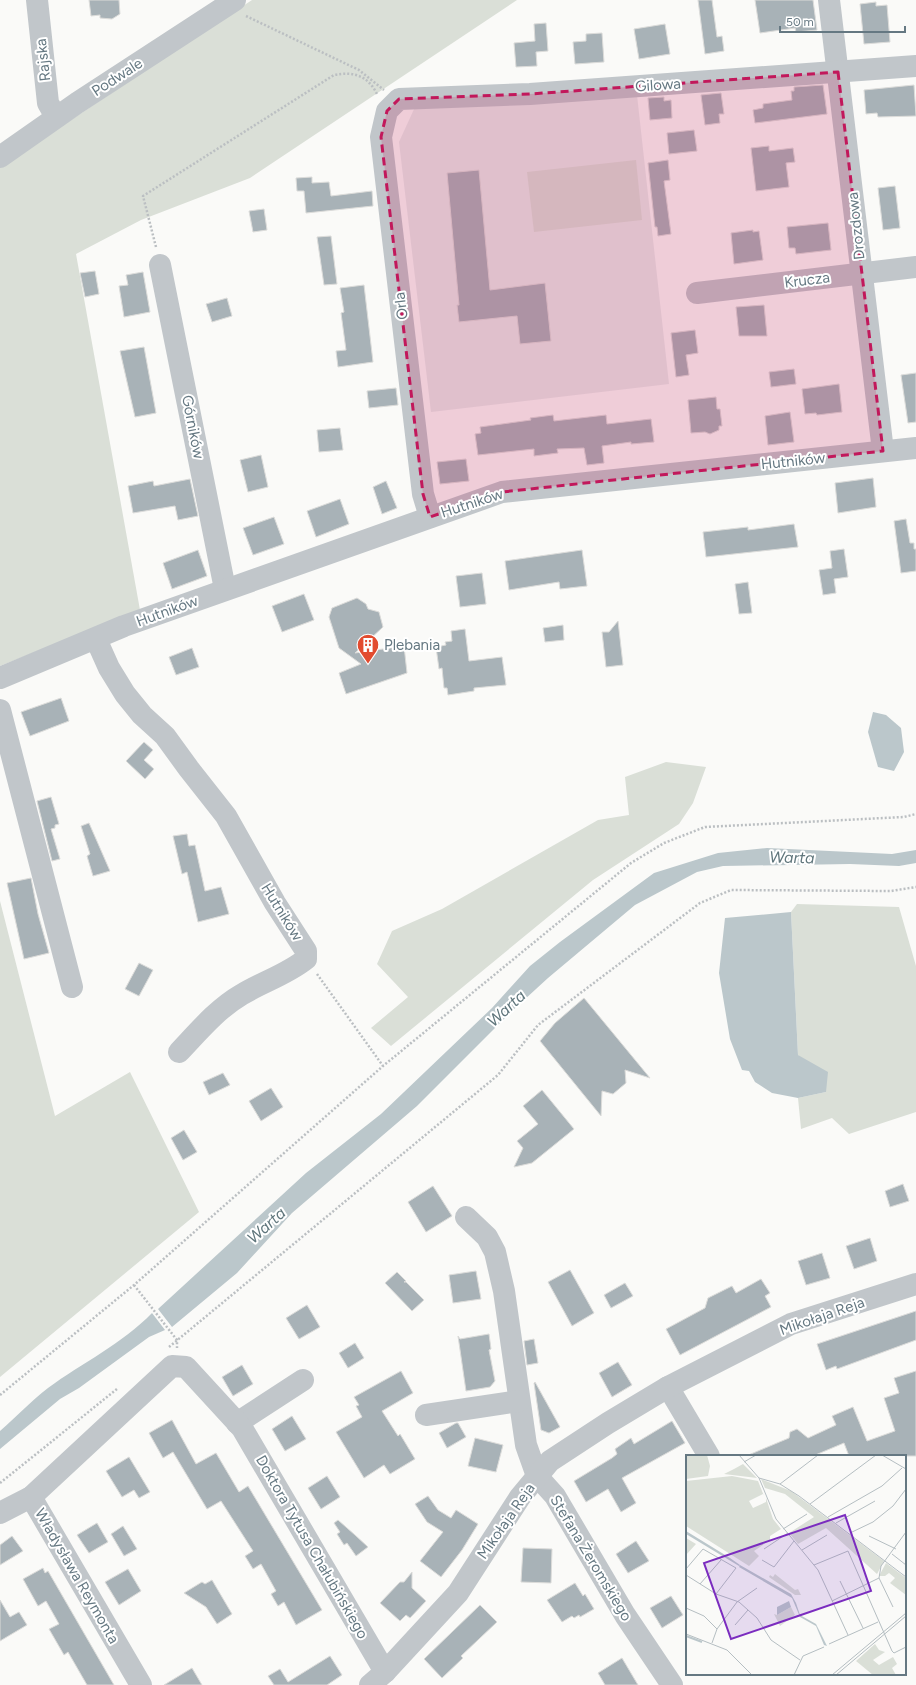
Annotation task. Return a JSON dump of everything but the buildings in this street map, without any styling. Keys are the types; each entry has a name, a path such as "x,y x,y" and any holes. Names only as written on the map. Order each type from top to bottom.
{"street":[{"name":"Rajska","path":"37,0 48,104 56,117"},
{"name":"Drozdowa","path":"829,0 883,451"},
{"name":"Podwale","path":"0,157 56,117 226,3"},
{"name":"Gilowa","path":"393,105 916,66"},
{"name":"Orla","path":"393,105 382,137 423,494 430,517"},
{"name":"Górników","path":"160,264 225,589"},
{"name":"Krucza","path":"697,293 916,267"},
{"name":"Hutników","path":"0,678 124,626 502,492 916,448"},
{"name":"Hutników","path":"96,639 109,668 125,694 142,715 165,736 226,816 275,903 306,951 306,959 294,968 240,995 219,1012 179,1052"},
{"path":"0,710 72,987"},
{"name":"Stefana Żeromskiego","path":"466,1217 487,1237 495,1252 504,1291 526,1445 537,1476 555,1496 625,1615 672,1685"},
{"name":"Mikołaja Reja","path":"378,1678 458,1593 520,1497 550,1461 608,1422 668,1387 791,1324 916,1284"},
{"name":"Doktora Tytusa Chałubińskiego","path":"31,1497 172,1366 186,1367 237,1423 378,1678"},
{"path":"237,1423 303,1380"},
{"path":"668,1387 708,1455"},
{"path":"426,1415 519,1401"},
{"name":"Władysława Reymonta","path":"0,1513 31,1497 141,1685"}],"path":[{"path":"226,3 240,13 359,70 393,105"},
{"path":"160,264 143,196 334,74 348,72 363,77 376,91 393,105"},
{"path":"0,1395 134,1285 383,1066 631,863 664,843 705,827 904,817 916,814"},
{"path":"165,1350 498,1075 538,1025 700,903 731,890 891,891 916,887"},
{"path":"306,959 383,1066"},
{"path":"134,1285 177,1340"},
{"path":"0,1483 121,1385"}],"highlighted area":[{"path":"838,72 883,451 502,492 430,517 423,494 381,137 387,111 399,99 530,94"}],"shaded area":[{"path":"252,0 517,0 250,178 141,220 76,254 140,610 0,666 0,167"},
{"path":"637,95 669,384 431,412 399,142 415,107"},
{"path":"636,160 642,220 534,232 527,172"},
{"path":"666,762 706,767 693,803 679,824 593,880 391,1046 371,1028 408,997 377,964 392,931 442,909 598,820 629,815 625,777"},
{"path":"0,901 55,1116 130,1072 199,1212 0,1377"},
{"path":"797,904 899,907 916,966 916,1112 849,1134 832,1118 801,1129 798,1098 826,1092 798,1055 791,912"}],"water":[{"path":"873,712 886,715 901,728 904,752 894,771 878,767 868,732"},
{"name":"Warta","path":"767,848 892,854 916,850 916,863 899,866 850,864 723,866 697,872 635,905 548,978 512,1011 417,1106 292,1213 237,1273 172,1327 158,1309 306,1173 381,1114 492,1008 530,966 654,873 718,853"},
{"path":"791,912 798,1055 828,1072 826,1092 798,1098 772,1093 755,1082 749,1071 742,1070 730,1039 719,973 725,918"},
{"path":"152,1313 165,1330 149,1337 79,1388 60,1399 0,1449 0,1431 36,1398 61,1379 115,1344"}],"place":[{"name":"Plebania","path":"368,664"}]}
